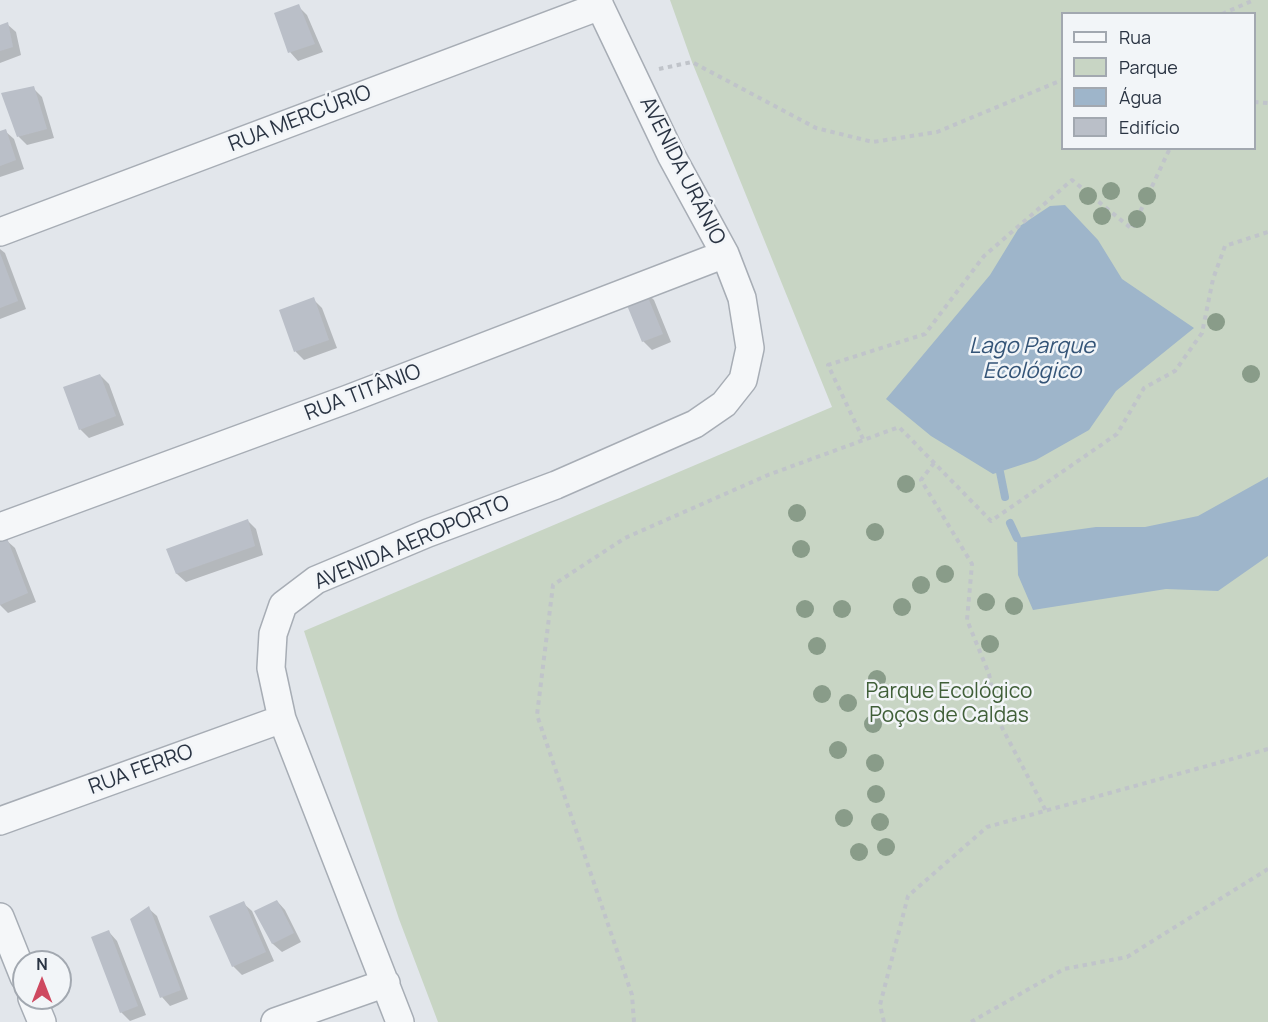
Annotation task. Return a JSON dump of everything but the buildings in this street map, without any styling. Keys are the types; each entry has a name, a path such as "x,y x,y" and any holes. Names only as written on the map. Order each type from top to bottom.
{"street":[{"name":"AVENIDA URÂNIO","path":"598,3 671,155 725,254 742,298 750,348"},
{"name":"RUA MERCÚRIO","path":"0,232 598,3"},
{"name":"RUA TITÂNIO","path":"0,527 348,399 725,254"},
{"name":"AVENIDA AEROPORTO","path":"400,1022 282,718 271,668 273,634 283,605 316,579 428,533 556,485 695,424 724,404 743,380 750,348"},
{"name":"RUA FERRO","path":"0,821 282,718"},
{"path":"0,917 13,950"},
{"path":"275,1022 386,983"}],"path":[{"path":"1226,12 1254,0"},
{"path":"634,75 692,62 816,128 873,142 937,132 1061,80"},
{"path":"863,439 828,365 925,334 984,256 1072,180 1132,229 1169,150"},
{"path":"634,1022 632,995 537,715 554,585 625,538 768,475 899,427 991,521 1117,434 1144,387 1175,371 1202,333 1214,279 1225,246 1268,232"},
{"path":"934,463 921,480 972,564 967,620 989,674 998,720 1047,810"},
{"path":"884,1022 880,1005 908,896 987,827 1268,749"},
{"path":"971,1022 1064,969 1127,957 1268,869"}],"green space":[{"name":"Parque Ecológico Poços de Caldas","path":"670,0 1268,0 1268,1022 438,1022 399,919 304,631 832,407 692,62"}],"water":[{"name":"Lago Parque Ecológico","path":"1065,205 1098,240 1122,279 1194,328 1116,391 1089,430 1036,460 993,474 931,436 886,399 990,275 1020,226 1050,206"},
{"path":"1268,477 1268,556 1218,591 1166,589 1033,610 1018,575 1017,538 1096,527 1145,527 1198,516"}],"waterway":[{"path":"1000,472 1005,497"},
{"path":"1010,523 1017,538"}]}
